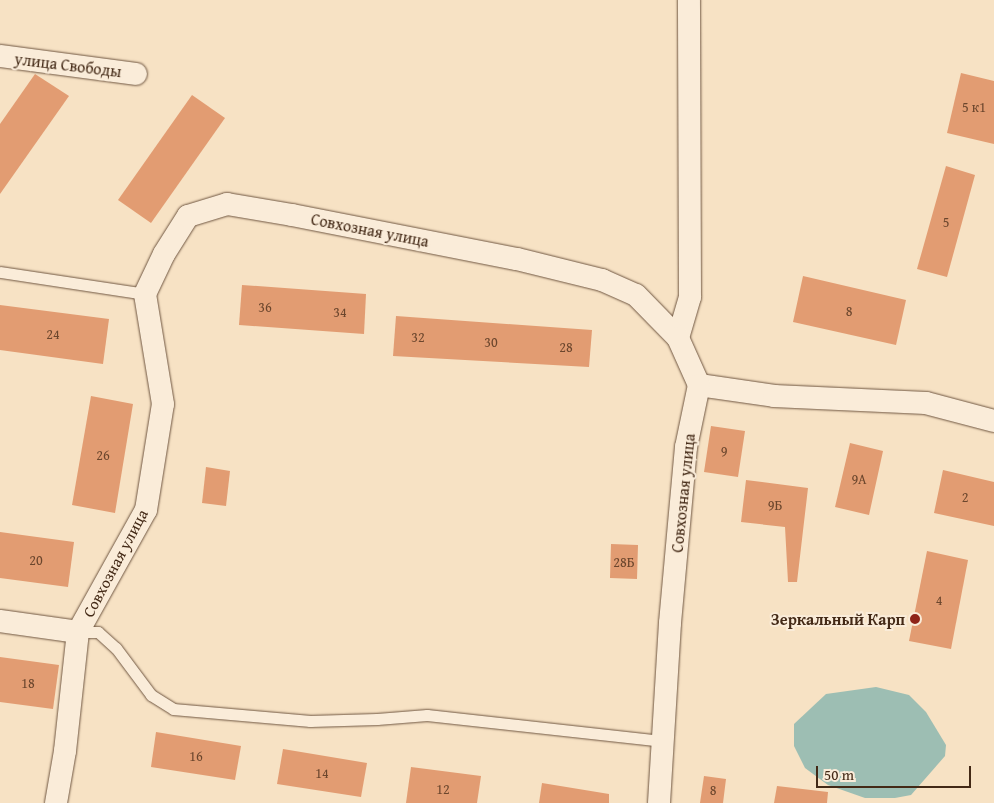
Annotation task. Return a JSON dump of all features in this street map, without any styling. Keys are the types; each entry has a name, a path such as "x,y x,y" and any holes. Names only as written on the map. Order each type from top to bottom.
{"street":[{"path":"678,338 690,297 689,0"},
{"name":"улица Свободы","path":"0,56 136,74"},
{"name":"Совхозная улица","path":"56,803 65,751 78,632 146,510 162,404 145,294 164,254 188,216 227,204 292,214 517,258 602,280 636,295 678,338 699,385 686,447 670,623 659,803"},
{"path":"699,385 774,396 926,403 994,420"},
{"path":"0,621 78,632"}],"lane":[{"path":"0,272 145,294"},
{"path":"78,632 98,632 116,648 151,695 173,709 310,720 377,719 427,715 662,741"}],"water":[{"path":"876,687 909,695 926,712 946,745 945,756 911,795 895,798 865,798 828,785 805,768 794,746 794,724 826,694"}],"building":[{"path":"961,73 994,81 994,144 947,133"},
{"path":"35,74 69,96 0,194 0,124"},
{"path":"192,95 225,118 151,223 118,200"},
{"path":"946,166 975,175 947,277 917,269"},
{"path":"803,276 906,300 896,345 793,322"},
{"path":"242,285 366,294 364,334 239,325"},
{"path":"0,305 109,319 103,364 0,350"},
{"path":"396,316 592,330 589,367 393,356"},
{"path":"91,396 133,404 115,513 72,505"},
{"path":"711,426 745,431 738,477 704,472"},
{"path":"850,443 883,451 869,515 835,507"},
{"path":"206,467 230,471 226,506 202,503"},
{"path":"943,470 994,482 994,526 934,513"},
{"path":"746,480 808,488 797,582 788,582 785,527 741,522"},
{"path":"0,532 74,542 68,587 0,578"},
{"path":"611,544 638,545 637,579 610,578"},
{"path":"927,551 968,560 951,649 909,641"},
{"path":"0,657 59,665 53,709 0,702"},
{"path":"156,732 241,746 235,780 151,767"},
{"path":"283,749 367,763 361,797 277,784"},
{"path":"411,767 481,776 477,803 406,803"},
{"path":"704,776 726,779 723,803 700,803"},
{"path":"542,783 609,794 609,803 539,803"},
{"path":"777,786 828,792 827,803 774,803"}],"place":[{"name":"Зеркальный Карп","path":"915,619"}]}
